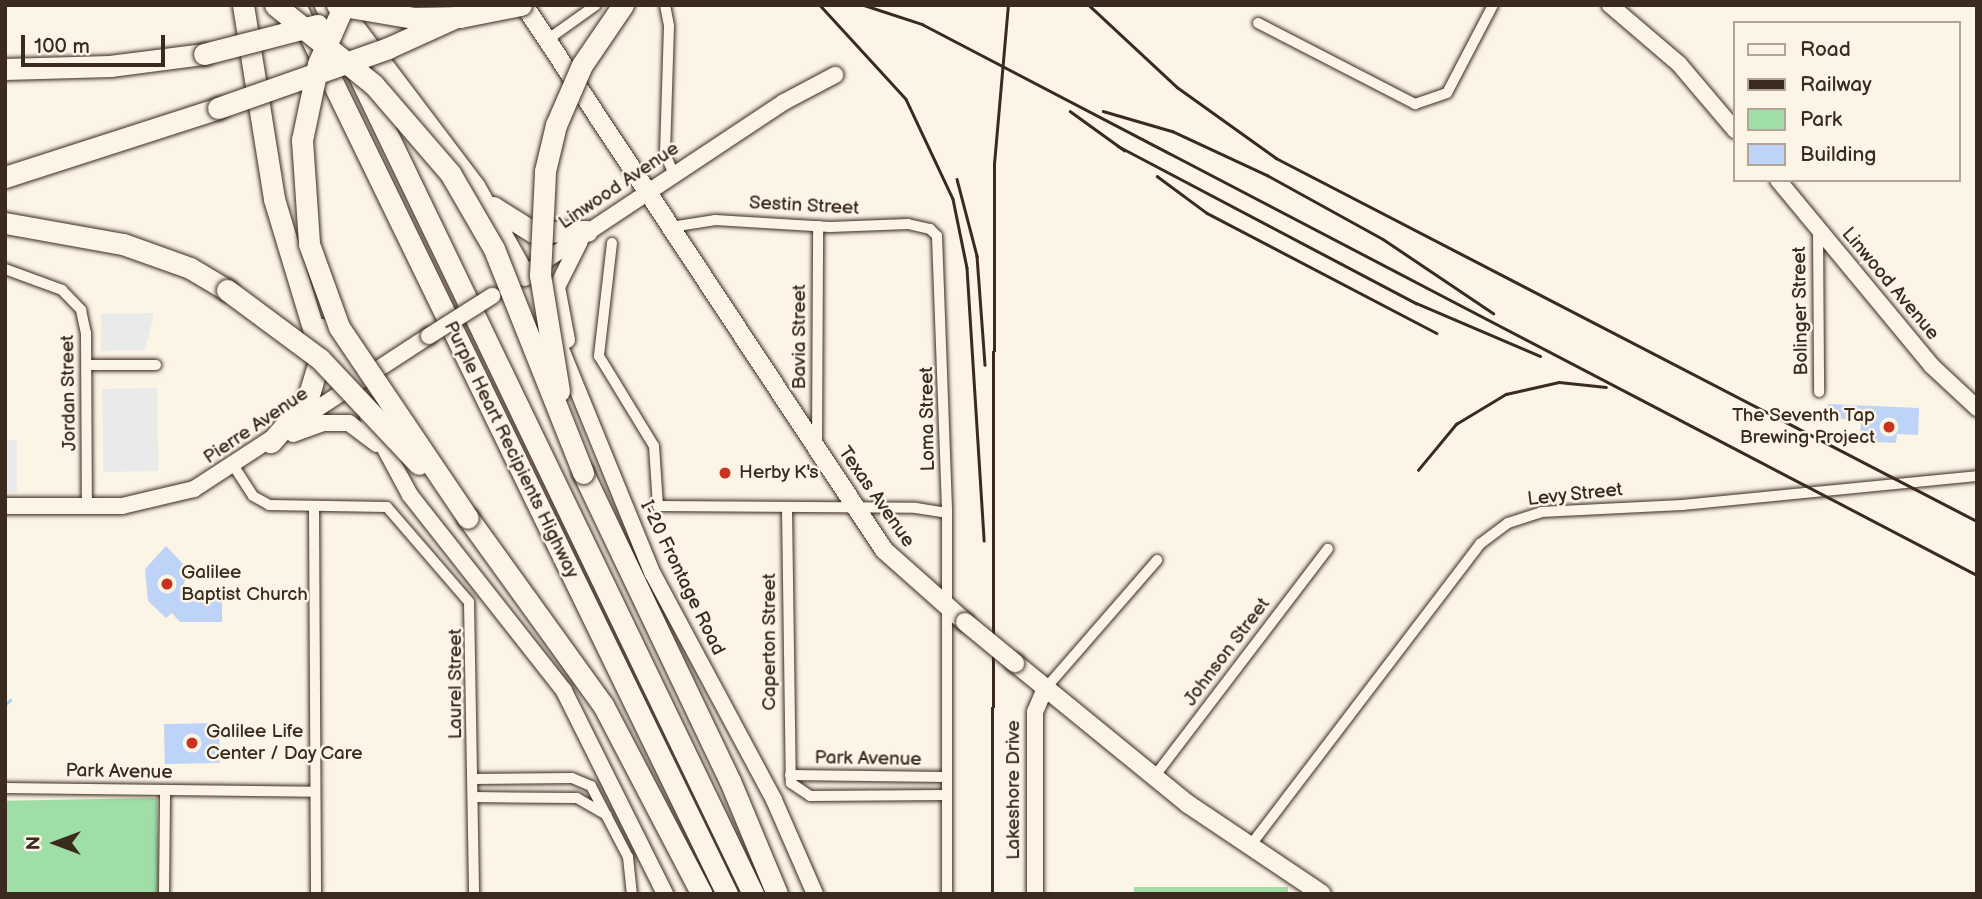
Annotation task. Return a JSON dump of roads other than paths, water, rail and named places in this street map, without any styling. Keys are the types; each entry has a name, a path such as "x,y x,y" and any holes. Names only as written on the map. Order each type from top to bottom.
{"highway":[{"path":"243,5 267,167 319,343 319,369 307,401 271,442"},
{"path":"275,5 374,85 450,173 494,249 583,473 730,781 777,894"},
{"name":"Purple Heart Recipients Highway","path":"295,5 727,894"},
{"name":"Purple Heart Recipients Highway","path":"325,5 753,894"},
{"path":"337,5 415,18 460,17 523,5"},
{"path":"337,5 474,186 524,275"},
{"path":"344,5 318,64 302,140 309,244 339,327 468,518 603,705 702,894"},
{"path":"5,69 110,66 204,54 283,37 375,5"},
{"path":"5,177 218,108 399,43 483,5"},
{"path":"583,473 546,326 539,249 542,193 567,96 592,47 623,5"},
{"path":"474,186 520,228 550,234 587,231"},
{"path":"5,223 123,244 190,268 227,290 320,359 468,518"},
{"path":"303,293 352,387"},
{"path":"542,619 601,720 686,894"},
{"path":"730,781 792,894"}],"main road":[{"name":"Texas Avenue","path":"523,5 890,558 1154,777 1322,894"},
{"path":"1610,5 1679,64 1734,129"},
{"name":"Linwood Avenue","path":"429,336 674,174 835,75"},
{"name":"Linwood Avenue","path":"1780,182 1932,366 1977,408"},
{"path":"587,231 563,267 556,295 587,406"},
{"name":"I-20 Frontage Road","path":"524,275 587,406 653,574 774,800 815,894"},
{"name":"Pierre Avenue","path":"5,506 87,508 172,497 235,468 429,336"},
{"path":"352,387 403,483"},
{"path":"271,442 324,423 349,423 368,433 403,483 558,682 665,894"},
{"name":"Lakeshore Drive","path":"1035,894 1035,712 1045,689"}],"street":[{"path":"547,40 596,5"},
{"path":"665,5 669,26 665,155 674,174"},
{"path":"1258,23 1415,104 1447,93 1493,5"},
{"name":"Sestin Street","path":"671,227 728,220 818,226 914,225 934,232"},
{"name":"Bavia Street","path":"817,448 818,226"},
{"name":"Bolinger Street","path":"1818,230 1819,391"},
{"name":"Loma Street","path":"934,232 942,261 947,513 947,894"},
{"path":"612,243 599,356 654,446 658,506 856,507 947,513"},
{"name":"Jordan Street","path":"5,269 62,290 77,304 86,333 87,508"},
{"path":"87,365 156,365"},
{"name":"Laurel Street","path":"235,468 263,503 387,507 469,602 474,894"},
{"name":"Levy Street","path":"1250,846 1480,544 1508,523 1541,512 1977,476"},
{"path":"314,506 316,894"},
{"name":"Caperton Street","path":"787,508 790,775"},
{"name":"Johnson Street","path":"1154,777 1328,549"},
{"path":"1045,689 1059,677 1157,560"},
{"name":"Park Avenue","path":"945,777 790,775 796,790 810,796 946,795"},
{"path":"473,779 579,779 600,795 628,857 632,894"},
{"name":"Park Avenue","path":"5,788 315,792"},
{"path":"164,894 165,790"},
{"path":"473,797 577,798 607,815"}],"waterway":[{"path":"5,705 10,700"}],"railway":[{"path":"820,5 906,99 953,199 967,268 984,540"},
{"path":"864,5 922,24 1977,575"},
{"path":"992,894 994,164 1008,5"},
{"path":"1089,5 1177,87 1276,158 1977,521"},
{"path":"1070,111 1124,150"},
{"path":"1103,111 1172,131 1267,175 1383,239 1493,313"},
{"path":"1118,146 1416,303 1540,356"},
{"path":"1157,176 1207,213 1437,333"},
{"path":"957,179 977,256 985,365"},
{"path":"1418,470 1456,424 1506,394 1559,382 1606,387"}],"place":[{"name":"The Seventh Tap Brewing Project","path":"1889,427"},
{"name":"Herby K's","path":"725,473"},
{"name":"Galilee Baptist Church","path":"167,584"},
{"name":"Galilee Life Center / Day Care","path":"192,743"}]}
